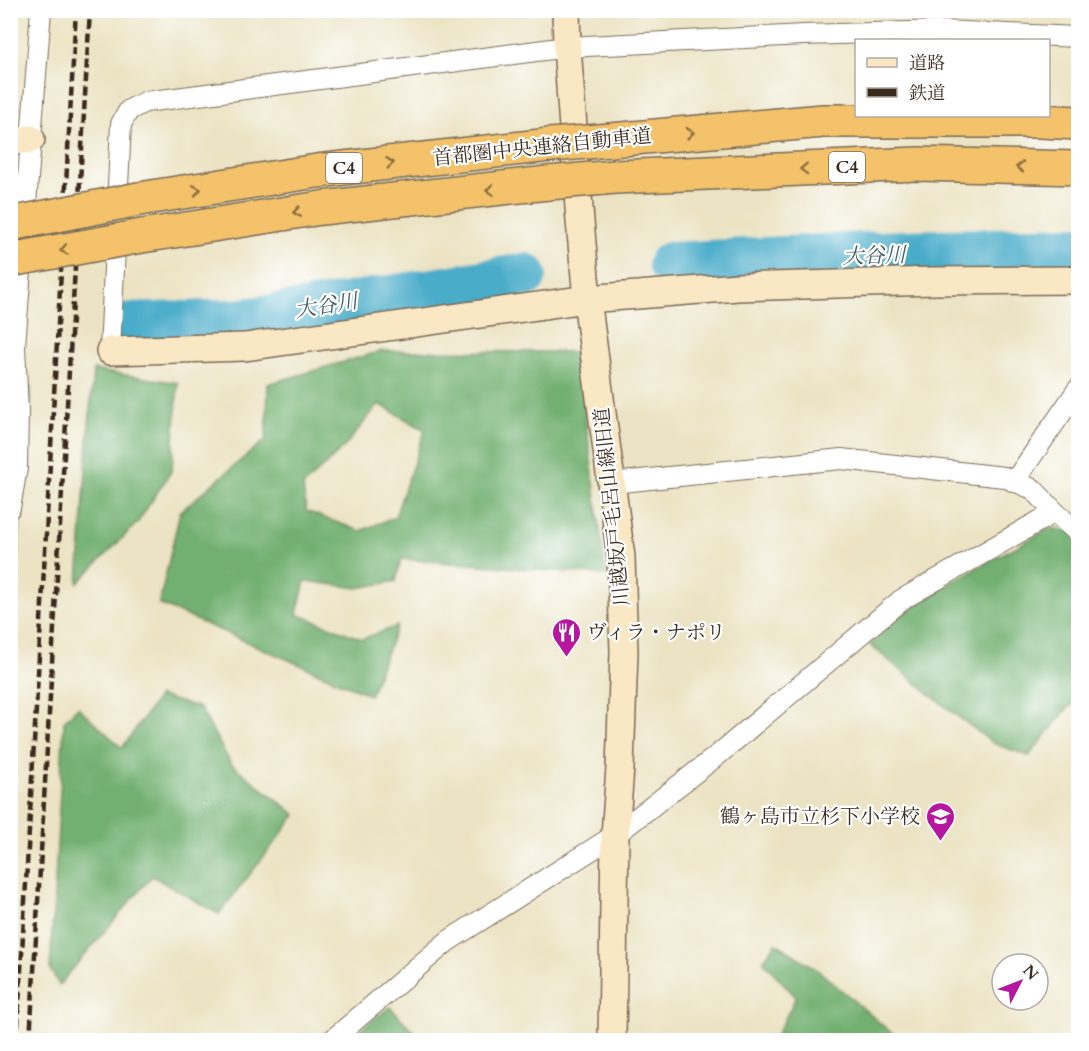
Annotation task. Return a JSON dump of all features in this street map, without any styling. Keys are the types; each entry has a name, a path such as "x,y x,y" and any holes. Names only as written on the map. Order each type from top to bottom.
{"highway":[{"name":"首都圏中央連絡自動車道","path":"10,224 139,199 317,171 550,145 823,121 1078,123"},
{"name":"首都圏中央連絡自動車道","path":"10,260 142,236 321,208 615,177 918,164 1078,168"}],"street":[{"path":"10,508 17,468 18,411 13,346 21,140 41,10"},
{"name":"川越坂戸毛呂山線旧道","path":"566,10 587,299 621,557 624,652 615,835 612,1041"},
{"path":"1078,37 944,31 803,34 567,47 145,102 129,110 121,124 110,351 245,347 587,299 738,287 934,281 1078,280"},
{"path":"1014,482 1078,389"},
{"path":"612,483 841,459 1004,477 1033,489 1078,533"},
{"path":"332,1041 448,942 615,835 719,754 901,600 1055,512"}],"green space":[{"path":"381,351 577,352 606,575 401,559 396,581 358,588 305,581 297,614 362,639 397,626 370,695 159,604 180,512 266,439 268,384","holes":["379,404 425,430 395,517 360,531 306,511 303,486 345,446"]},
{"path":"93,370 178,383 172,470 138,522 78,583"},
{"path":"19,386 31,386 11,641 11,430"},
{"path":"1050,528 1078,532 1078,701 1067,709 1029,756 993,743 870,645 902,615 957,579"},
{"path":"159,696 200,708 231,764 296,815 219,914 152,876 59,985 50,969 64,721 78,707 122,748"},
{"path":"776,943 818,970 900,1040 774,1040 796,997 763,961"},
{"path":"390,1007 422,1040 346,1040"}],"waterway":[{"name":"大谷川","path":"670,264 900,252 1078,248"},
{"name":"大谷川","path":"127,325 236,321 525,275"}],"railway":[{"path":"17,1040 76,10"},
{"path":"30,1040 90,10"}],"place":[{"name":"ヴィラ・ナポリ","path":"566,658"},
{"name":"鶴ヶ島市立杉下小学校","path":"941,842"}]}
